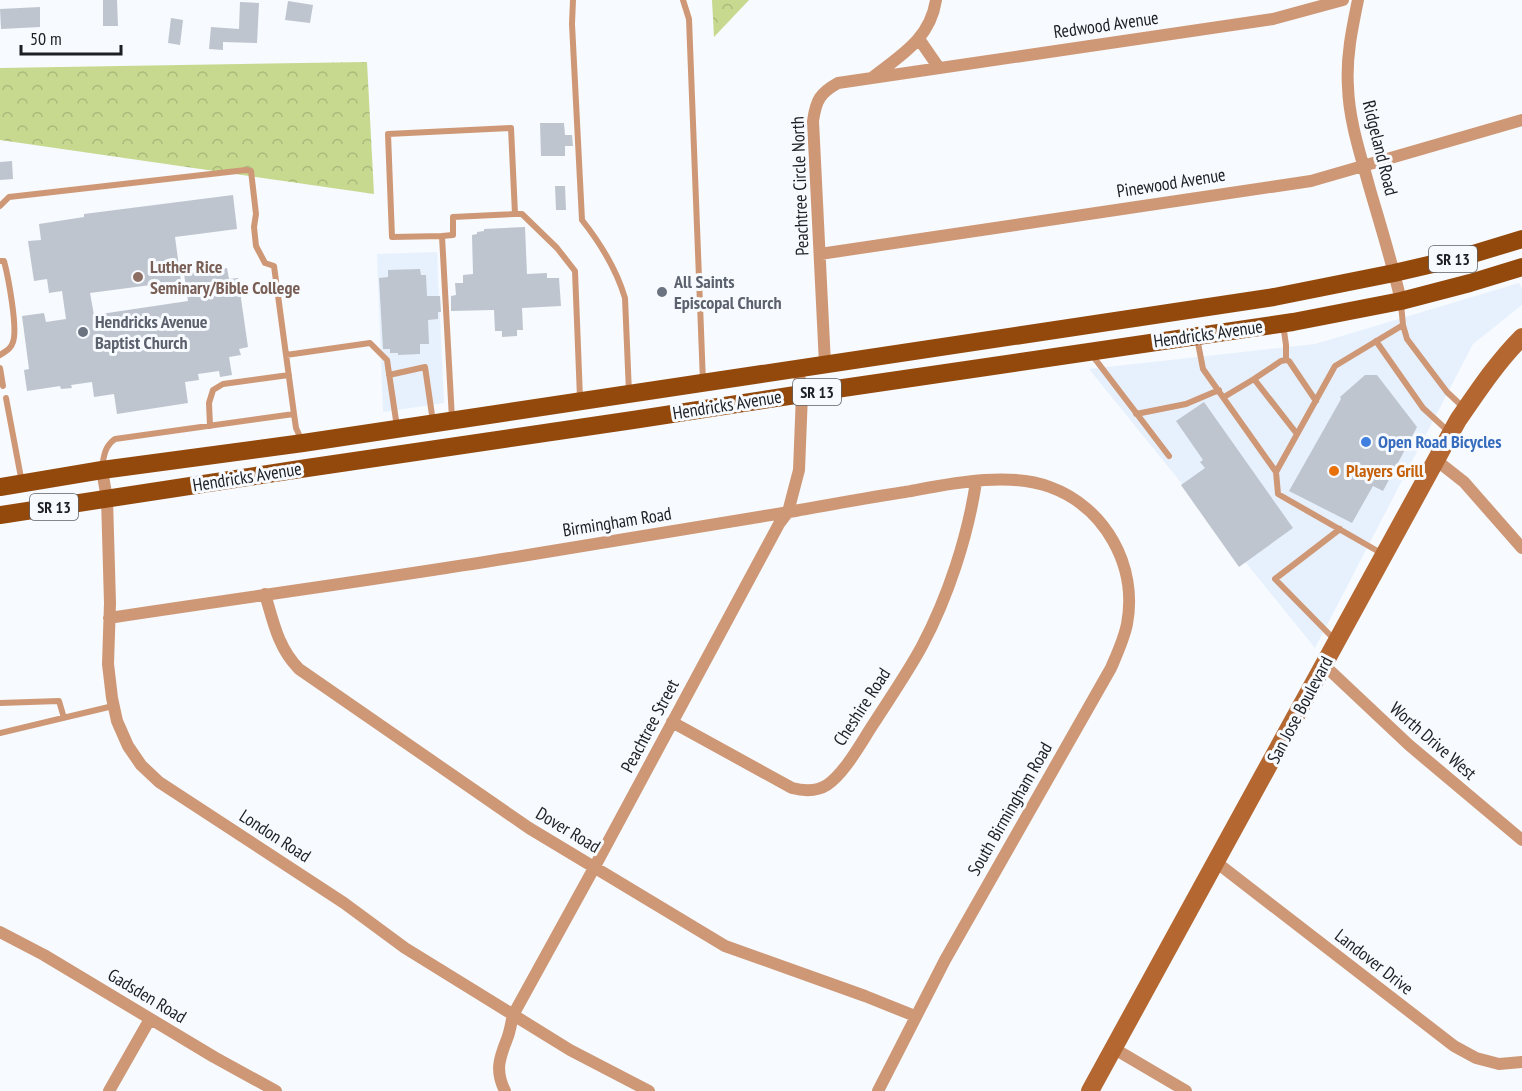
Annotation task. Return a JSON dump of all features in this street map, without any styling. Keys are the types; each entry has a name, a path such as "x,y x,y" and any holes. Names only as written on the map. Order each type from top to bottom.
{"main road":[{"name":"Hendricks Avenue","path":"0,487 1274,297 1394,273 1522,239"},
{"name":"Hendricks Avenue","path":"0,515 1282,323 1401,301 1522,267"},
{"path":"1097,350 1100,322"},
{"path":"629,394 633,420"},
{"path":"452,419 461,445"},
{"path":"303,443 307,468"}],"street":[{"name":"Peachtree Circle North","path":"825,364 813,121 815,106 819,97 827,89 838,83 872,78 913,46 929,23 936,0"},
{"name":"Redwood Avenue","path":"872,78 1273,19 1343,0"},
{"name":"Ridgeland Road","path":"1358,0 1348,56 1350,114 1401,301"},
{"path":"919,39 939,68"},
{"name":"Pinewood Avenue","path":"820,254 1311,181 1522,120"},
{"name":"San Jose Boulevard","path":"1090,1091 1436,460 1466,410 1497,366 1522,337"},
{"name":"Peachtree Street","path":"505,1091 500,1075 500,1058 513,1015 773,534 788,512 799,470 801,394 798,368"},
{"path":"1436,460 1464,482 1522,548"},
{"name":"London Road","path":"102,470 107,499 108,664 113,706 128,746 141,765 159,782 344,903 405,948 570,1050 649,1091"},
{"name":"Birmingham Road","path":"109,618 538,553 935,487 1005,479 1025,480 1050,487 1081,503 1099,520 1112,537"},
{"name":"Cheshire Road","path":"672,722 792,789 806,791 827,785 837,777 857,750 922,647 956,564 968,524 976,482"},
{"name":"South Birmingham Road","path":"878,1091 945,960 1117,655 1127,622 1128,586 1125,570 1112,537"},
{"name":"Dover Road","path":"265,594 282,648 299,669 529,828 726,946 915,1016"},
{"name":"Worth Drive West","path":"1324,665 1409,745 1522,840"},
{"name":"Landover Drive","path":"1216,862 1454,1047 1476,1058 1499,1064 1522,1062"},
{"name":"Gadsden Road","path":"0,932 44,955 214,1057 276,1091"},
{"path":"109,1091 150,1019"},
{"path":"1113,1048 1186,1091"}],"lane":[{"path":"573,0 572,24 582,220 600,243 625,298 629,394"},
{"path":"683,0 689,18 703,383"},
{"path":"515,214 512,128 388,134 392,237 453,235 453,217 522,214 557,248 575,271 580,400"},
{"path":"0,206 9,197 251,171 256,214 255,246 265,262 274,266 296,428 303,443"},
{"path":"442,236 452,419"},
{"path":"0,261 4,261 7,272 15,339 10,349 0,355"},
{"path":"1401,301 1403,326 1407,339 1447,392 1466,410"},
{"path":"1282,323 1286,360"},
{"path":"1276,472 1335,366 1403,326"},
{"path":"1197,336 1203,369 1276,472 1278,495 1384,555"},
{"path":"1376,341 1424,408 1451,434"},
{"path":"286,355 370,343 387,360 397,428"},
{"path":"1097,350 1136,414 1169,456"},
{"path":"1224,397 1281,360 1286,360 1289,361 1316,401"},
{"path":"389,375 425,367 433,423"},
{"path":"0,368 3,386"},
{"path":"210,426 208,403 213,390 223,384 289,375"},
{"path":"1254,379 1297,434"},
{"path":"1136,414 1186,404 1219,390"},
{"path":"6,398 22,483"},
{"path":"102,470 106,448 115,439 294,414"},
{"path":"1336,642 1275,579 1340,529"},
{"path":"0,703 59,701 64,718"},
{"path":"0,733 113,706"}],"shaded area":[{"path":"437,252 444,403 383,412 377,254"},
{"path":"1519,283 1522,288 1522,305 1473,344 1315,648 1089,369 1315,344"}],"green space":[{"path":"712,0 749,0 714,37"},
{"path":"367,62 374,194 0,140 0,68"}],"building":[{"path":"103,0 117,0 118,26 103,26"},
{"path":"288,1 313,5 310,23 285,20"},
{"path":"240,2 259,3 257,43 223,42 223,50 209,49 211,27 239,29"},
{"path":"40,7 40,27 1,29 0,9"},
{"path":"171,18 183,20 180,45 168,43"},
{"path":"540,123 564,123 565,135 572,135 573,146 565,146 565,156 541,156"},
{"path":"12,161 13,179 0,180 0,162"},
{"path":"555,186 565,186 566,210 556,210"},
{"path":"233,195 237,229 175,237 181,281 90,293 94,315 188,301 184,274 227,268 229,279 238,278 248,347 239,349 241,355 229,357 232,375 220,377 219,371 198,374 199,380 185,382 188,403 117,414 114,394 94,397 92,382 71,385 72,388 61,389 60,386 27,391 24,370 29,369 22,316 44,313 46,322 66,319 62,291 49,293 47,279 34,281 28,241 41,240 39,224 84,217 84,214"},
{"path":"525,227 527,274 547,273 547,278 559,278 561,306 522,308 523,330 517,330 517,336 502,337 502,331 495,331 494,310 451,311 451,296 456,295 455,283 463,283 463,275 473,274 472,235 484,229"},
{"path":"420,269 421,275 426,275 427,296 440,296 441,312 438,312 438,319 428,320 429,344 420,344 420,354 390,353 390,349 383,349 379,278 388,277 388,270"},
{"path":"1365,375 1377,375 1417,427 1383,491 1373,486 1352,523 1289,491 1341,399 1340,397"},
{"path":"1204,402 1293,528 1239,567 1181,485 1205,468 1200,462 1203,460 1176,421"}],"place":[{"name":"Luther Rice Seminary/Bible College","path":"138,277"},
{"name":"All Saints Episcopal Church","path":"662,292"},
{"name":"Hendricks Avenue Baptist Church","path":"83,332"},
{"name":"Open Road Bicycles","path":"1366,442"},
{"name":"Players Grill","path":"1334,471"}]}
